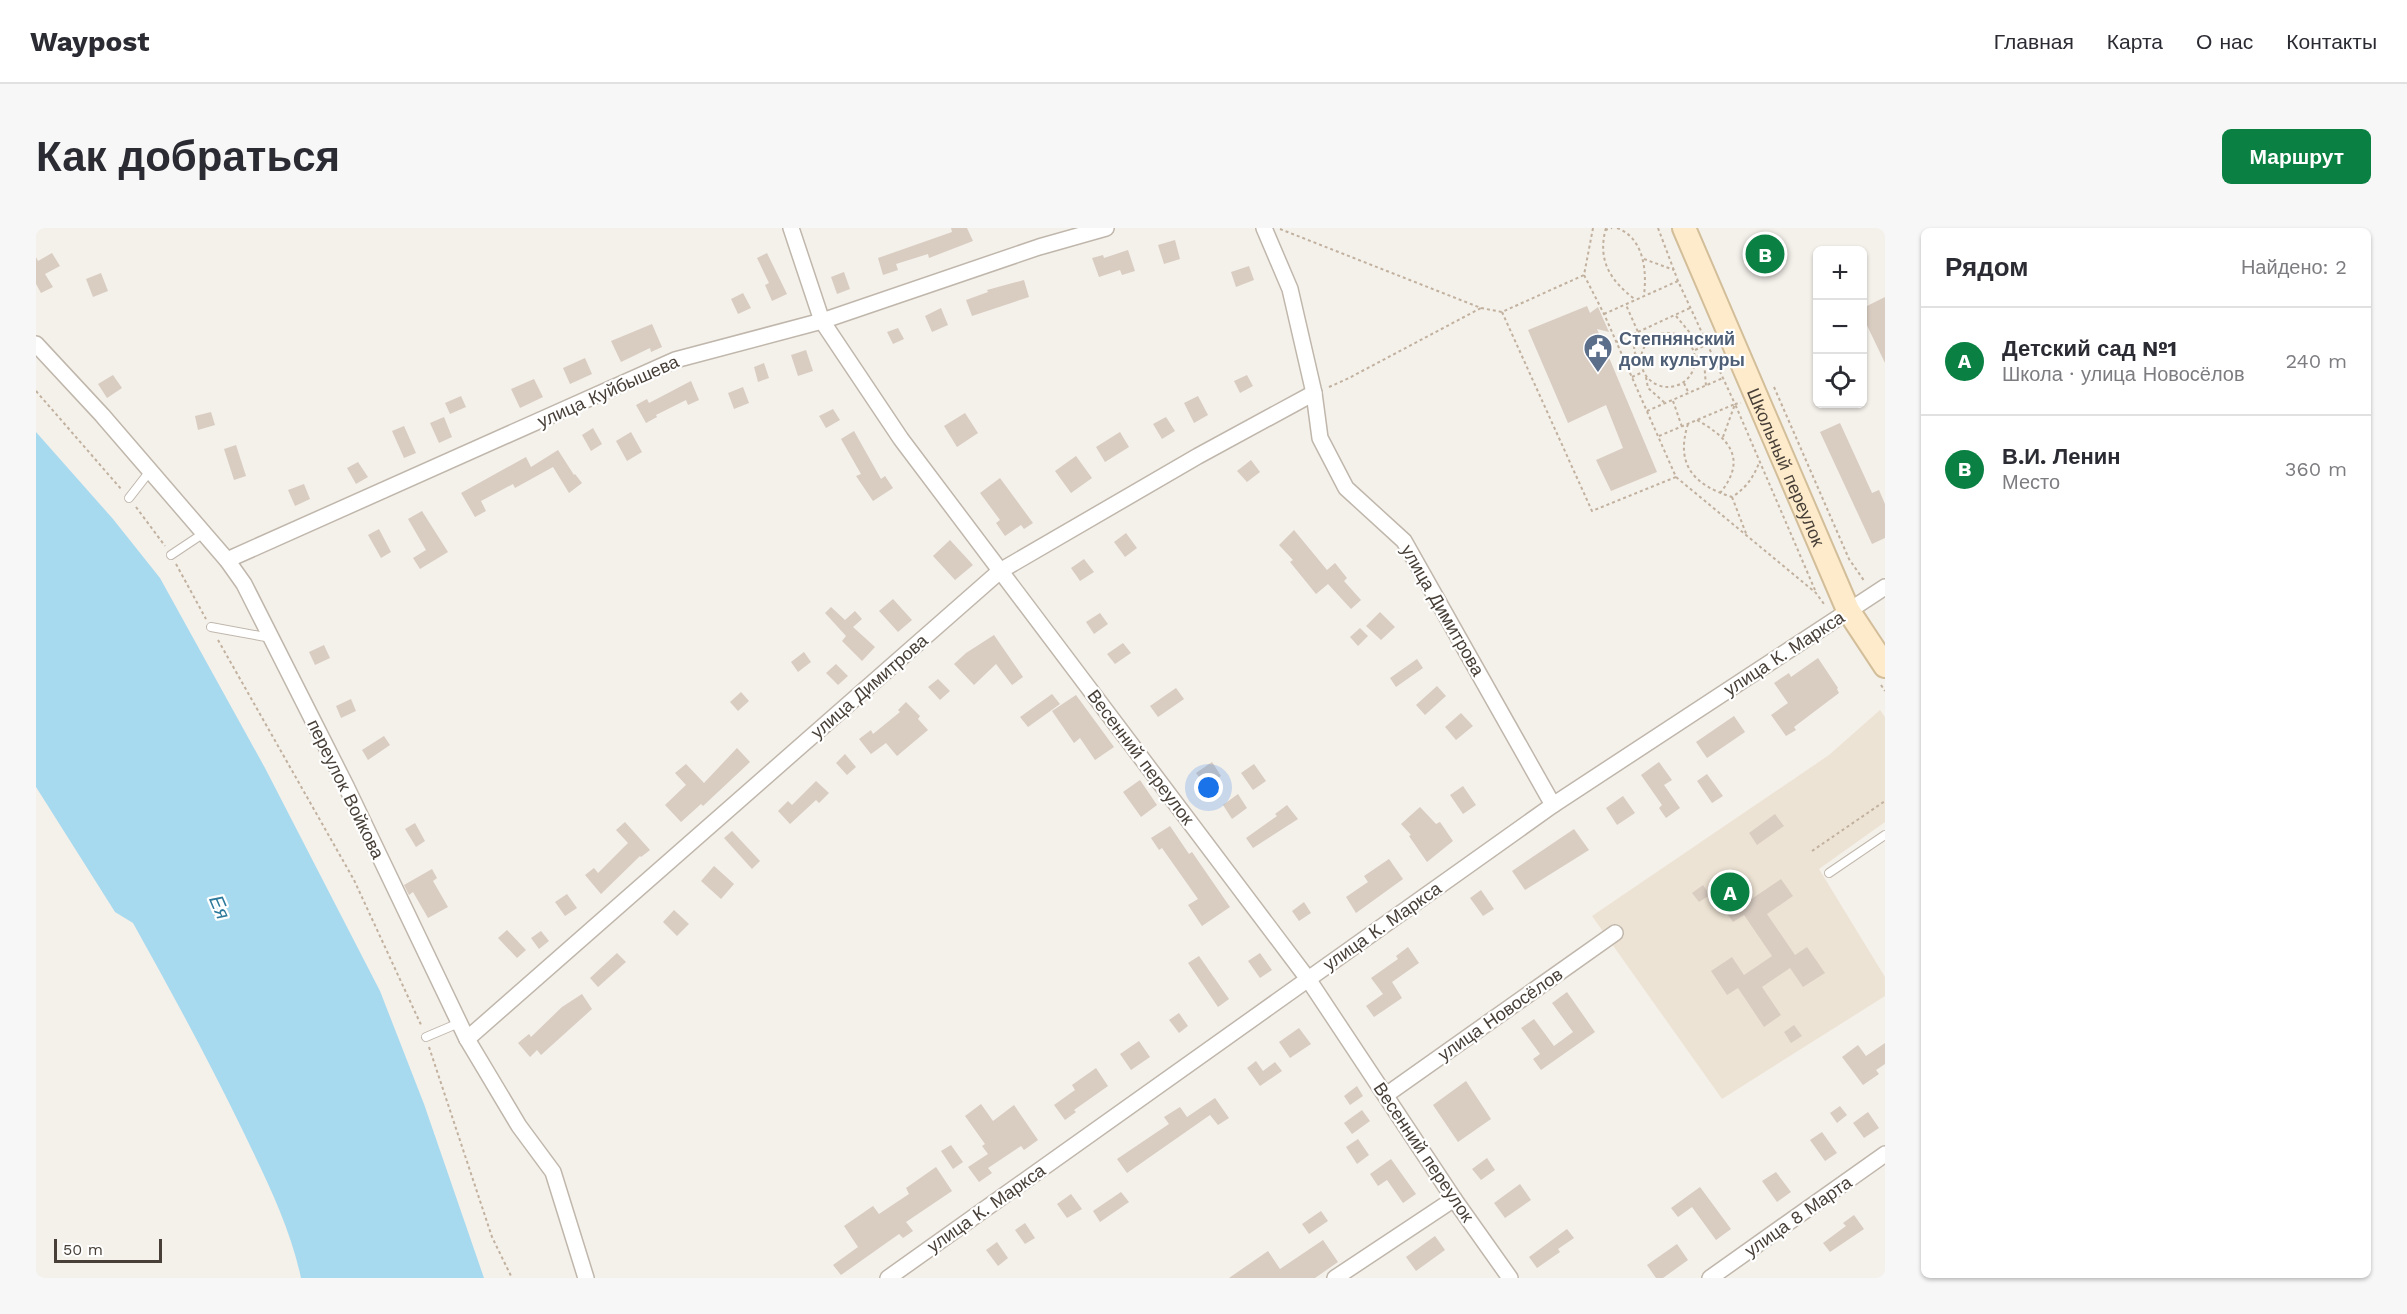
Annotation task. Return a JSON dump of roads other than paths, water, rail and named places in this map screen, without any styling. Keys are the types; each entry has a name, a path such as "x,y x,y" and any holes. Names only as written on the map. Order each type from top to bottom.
{"street":[{"name":"Весенний переулок","path":"791,228 822,321 901,439 1308,979 1510,1278"},
{"name":"улица Куйбышева","path":"227,560 675,360 822,321 1039,247 1106,228"},
{"name":"улица Димитрова","path":"1264,228 1290,289 1314,393 1320,438 1346,488 1404,541 1553,805"},
{"name":"Школьный переулок","path":"1684,228 1746,402 1848,610 1885,666"},
{"name":"переулок Войкова","path":"36,344 102,415 227,560 244,584 346,786 467,1040 519,1126 553,1172 586,1278"},
{"name":"улица Димитрова","path":"467,1040 1000,571 1198,456 1314,393"},
{"name":"улица К. Маркса","path":"888,1278 1553,805 1879,590"},
{"name":"улица Новосёлов","path":"1386,1095 1615,933"},
{"name":"улица 8 Марта","path":"1710,1278 1885,1154"},
{"path":"1335,1278 1455,1199"}],"lane":[{"path":"129,498 150,471"},
{"path":"171,555 204,533"},
{"path":"211,627 271,638"},
{"path":"1829,873 1885,835"},
{"path":"426,1037 459,1023"}],"water":[{"name":"Ея","path":"36,432 113,519 160,578 265,768 380,991 424,1104 484,1278 301,1278 284,1221 203,1051 133,923 115,912 36,787"}],"place":[{"name":"В.И. Ленин","path":"1765,254"},
{"name":"Степнянский дом культуры","path":"1598,374"},
{"name":"Детский сад №1","path":"1730,892"}]}
